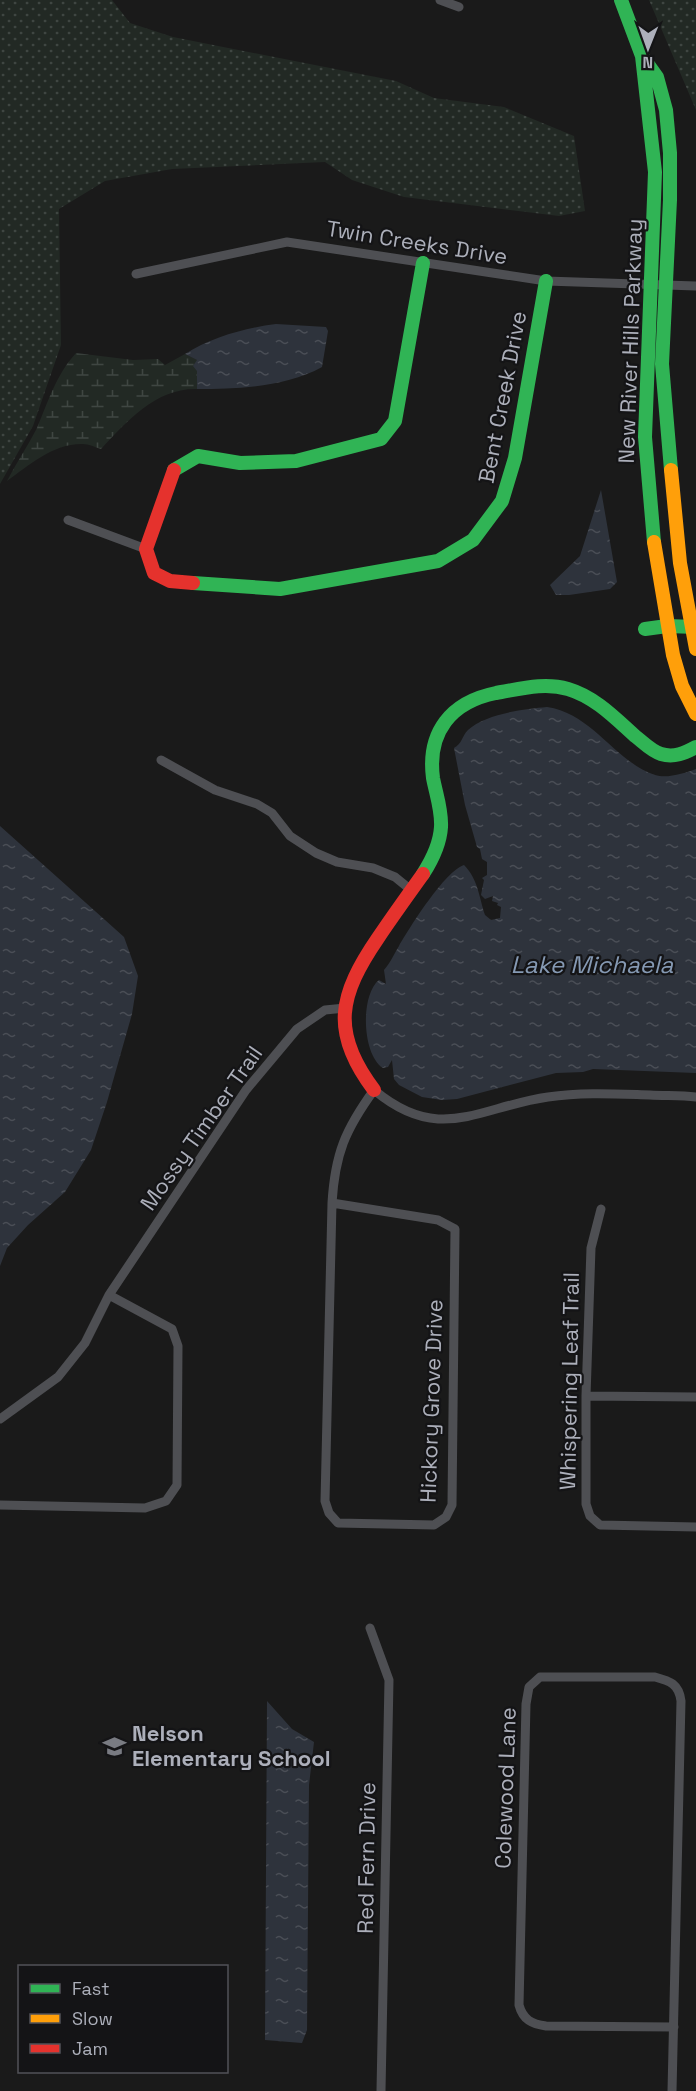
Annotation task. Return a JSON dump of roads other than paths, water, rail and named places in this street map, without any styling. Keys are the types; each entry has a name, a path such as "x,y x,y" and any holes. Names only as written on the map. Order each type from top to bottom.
{"street":[{"path":"440,0 459,7"},
{"name":"New River Hills Parkway","path":"621,0 642,56 655,172 646,460 656,555 668,626 682,686 696,714"},
{"name":"New River Hills Parkway","path":"642,56 652,65 659,81 667,115 671,189 662,364 673,501 696,649"},
{"name":"Twin Creeks Drive","path":"136,274 287,242 546,281 696,286"},
{"path":"68,520 146,549 174,469 198,456 240,463 296,461 381,439 395,421 423,264"},
{"name":"Bent Creek Drive","path":"146,549 154,573 170,581 280,589 438,561 473,540 502,501 515,458 546,281"},
{"path":"645,629 693,622"},
{"path":"696,747 679,754 663,755 591,700 575,691 559,687 540,686 486,695 467,702 449,715 435,739 432,767 441,813 441,834 431,861 355,973 345,1008 345,1034 351,1055 362,1076 374,1090 413,1115 437,1120 461,1119 516,1103 564,1095 616,1093 696,1097"},
{"path":"161,760 215,790 257,804 272,813 290,836 316,853 337,862 373,867 395,877 411,890"},
{"name":"Mossy Timber Trail","path":"0,1419 58,1377 85,1343 109,1295 246,1090 297,1029 325,1010 345,1008"},
{"name":"Hickory Grove Drive","path":"332,1203 438,1220 455,1229 452,1505 446,1517 434,1526 338,1523 329,1513 325,1501 332,1203 334,1174 340,1147 374,1090"},
{"name":"Whispering Leaf Trail","path":"601,1209 591,1248 586,1396 586,1504 590,1516 600,1525 696,1527"},
{"path":"0,1505 145,1508 166,1501 177,1485 178,1346 172,1329 109,1295"},
{"path":"586,1396 696,1397"},
{"name":"Red Fern Drive","path":"370,1628 389,1680 381,2091"},
{"name":"Colewood Lane","path":"672,2091 674,2027 680,1692 670,1682 655,1677 540,1677 529,1687 526,1704 520,2011 531,2022 546,2026 674,2027"}],"water":[{"path":"276,324 326,327 328,331 322,367 293,379 261,386 197,389 197,371 193,366 197,360 185,354 229,334"},
{"path":"601,490 617,582 610,589 556,595 550,585 580,556"},
{"name":"Lake Michaela","path":"547,707 563,711 578,719 627,759 655,775 670,776 696,769 696,1073 593,1069 583,1072 556,1073 457,1099 442,1100 422,1097 399,1085 394,1079 392,1060 388,1067 383,1068 376,1061 367,1038 366,1011 369,998 379,980 386,984 384,970 428,901 456,869 464,865 469,870 478,888 485,915 491,920 500,918 501,907 492,901 493,896 485,899 481,895 484,880 482,878 487,875 487,862 482,859 480,849 477,847 465,805 454,748 468,730 484,720 516,711"},
{"path":"0,826 124,937 138,976 132,1014 91,1150 65,1192 28,1225 7,1248 0,1266"},
{"path":"267,1701 292,1729 314,1742 309,1785 307,2030 302,2043 265,2040"}],"place":[{"name":"Nelson Elementary School","path":"114,1746"}]}
